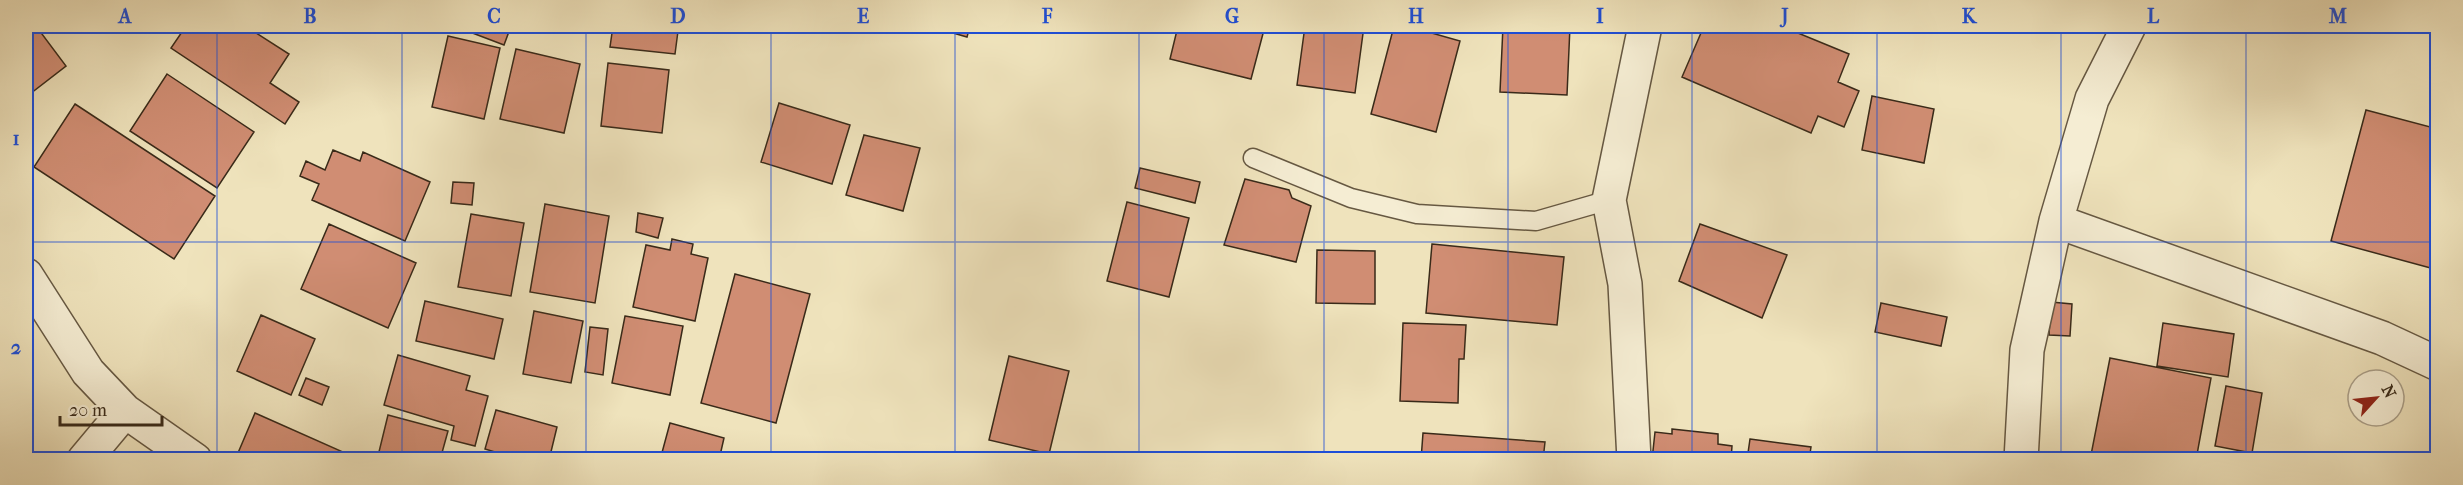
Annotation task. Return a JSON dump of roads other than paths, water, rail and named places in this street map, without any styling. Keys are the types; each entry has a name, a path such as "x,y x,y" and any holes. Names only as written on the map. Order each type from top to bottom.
{"street":[{"path":"1635,459 1624,284 1609,200 1646,26"},
{"path":"2021,459 2027,350 2056,220 2092,99 2129,26"},
{"path":"2056,220 2382,338 2438,364"},
{"path":"26,275 87,372 124,411 195,459"},
{"path":"84,459 124,411"}],"lane":[{"path":"1253,158 1352,198 1417,214 1536,221 1609,200"}]}
